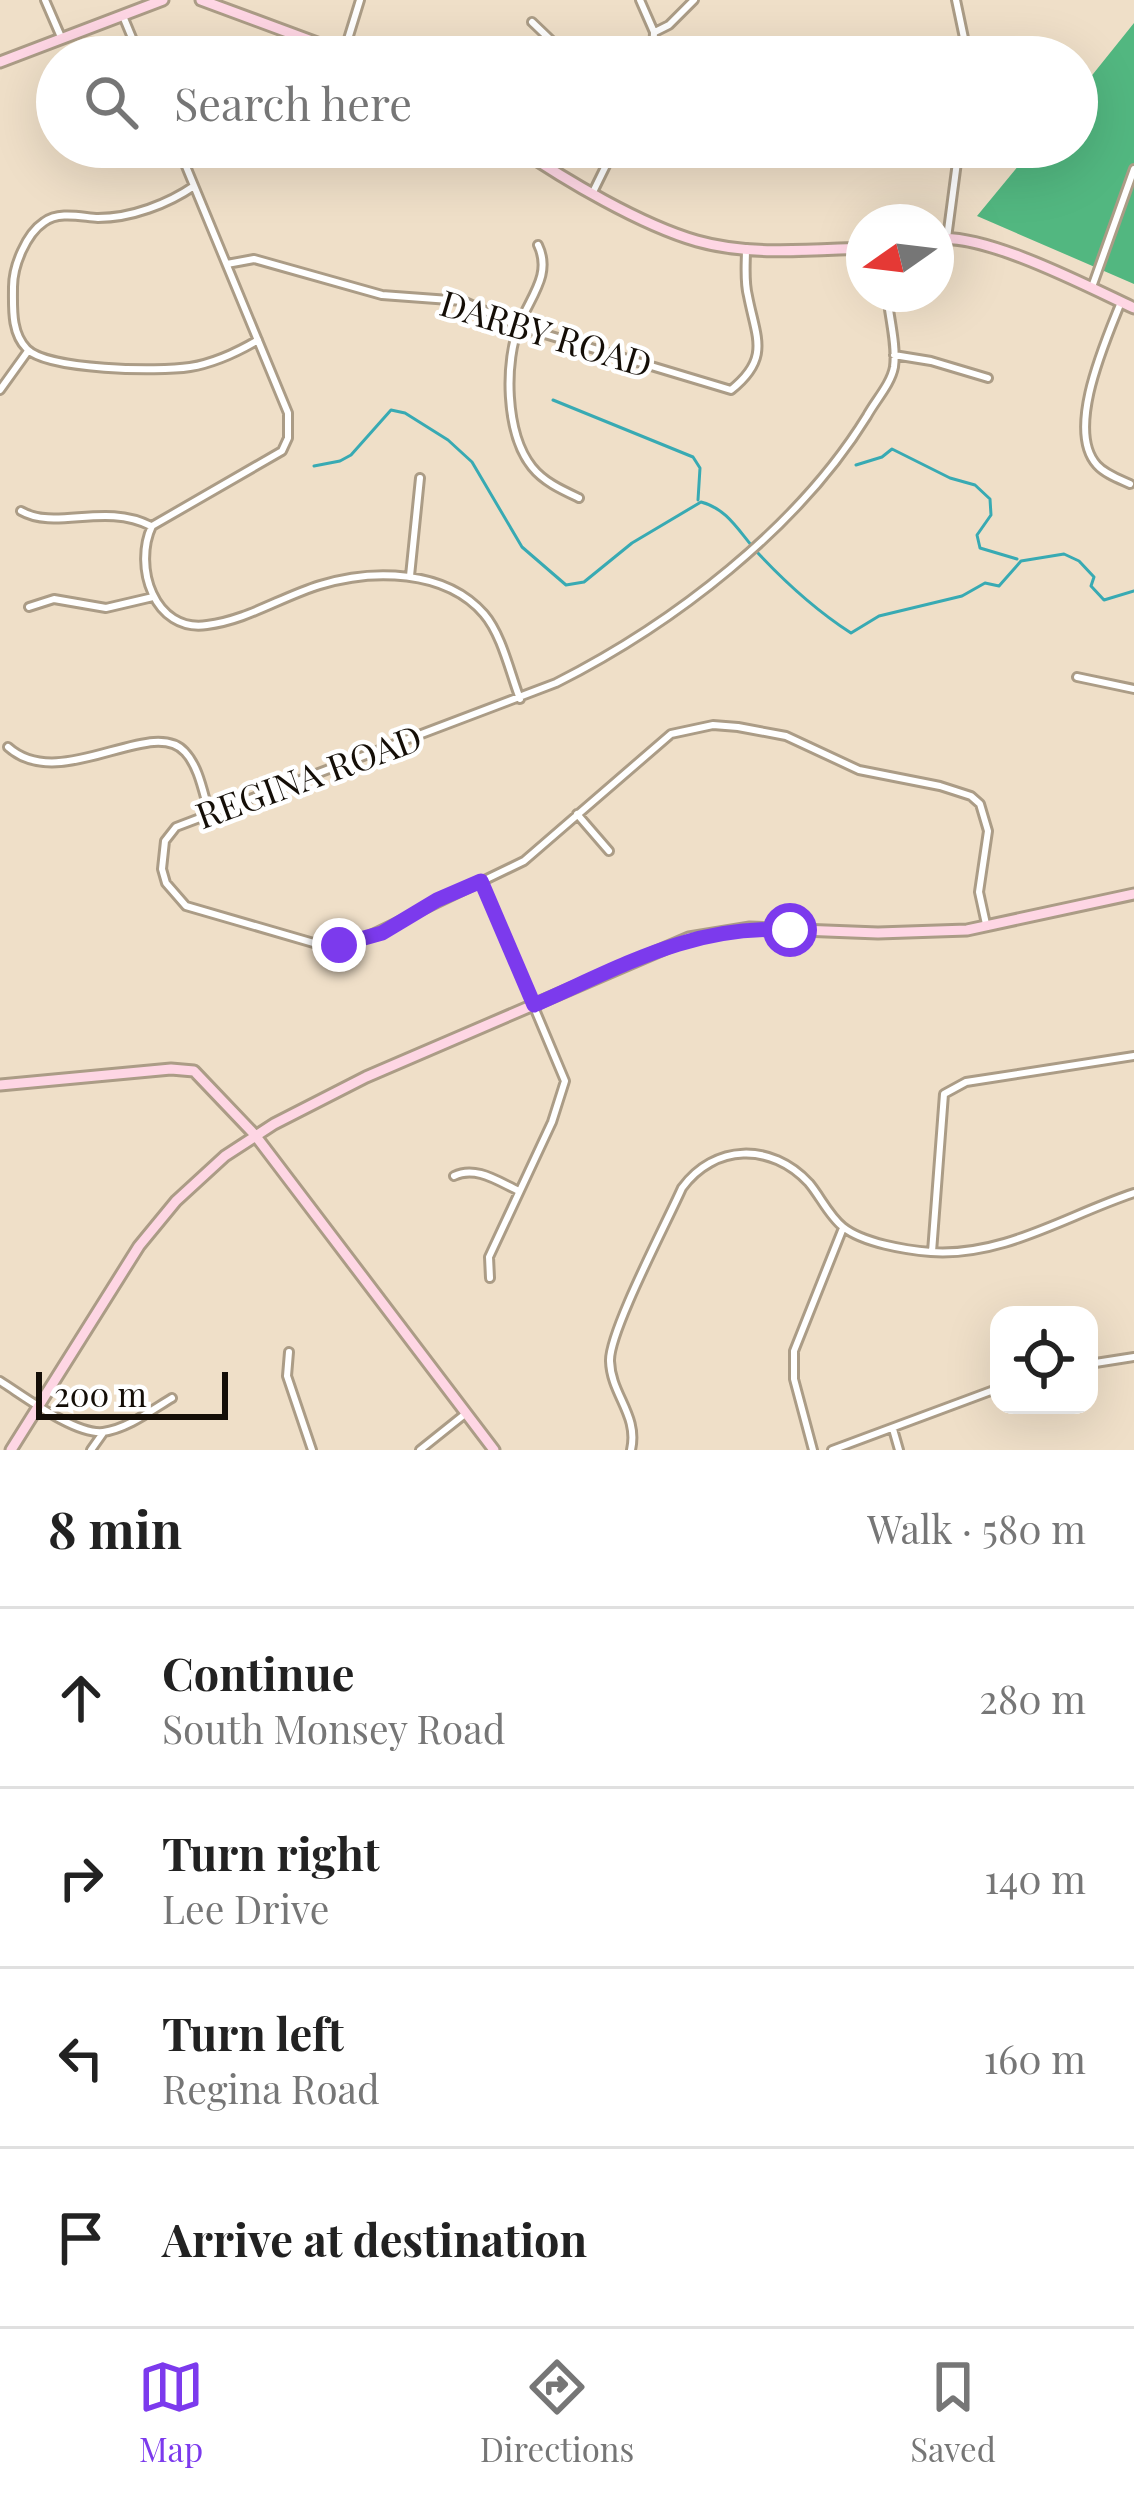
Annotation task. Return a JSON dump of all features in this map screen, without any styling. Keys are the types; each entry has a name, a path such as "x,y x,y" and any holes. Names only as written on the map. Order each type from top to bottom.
{"street":[{"path":"45,0 61,36"},
{"path":"64,36 163,0"},
{"path":"201,0 298,36"},
{"path":"346,0 359,2 353,36"},
{"path":"640,0 654,36"},
{"path":"654,32 669,25 694,0"},
{"path":"956,0 965,36"},
{"path":"121,13 131,36"},
{"path":"532,22 545,36"},
{"path":"0,62 36,47"},
{"path":"187,168 288,413 288,438 282,451 152,526 144,549 153,597 172,619 200,627 246,615 322,584 365,576 410,576 441,585 487,617 520,699"},
{"path":"548,168 698,241 746,248 846,248"},
{"path":"593,193 605,168"},
{"path":"948,204 955,168"},
{"path":"1092,287 1134,169"},
{"path":"194,186 163,203 127,214 60,216 44,221 24,248 13,279 14,324 28,351 55,364 168,369 226,358 258,340"},
{"path":"954,240 986,246 1134,308"},
{"path":"538,244 544,270 518,326 512,374 518,442 542,477 579,498"},
{"name":"DARBY ROAD","path":"226,264 254,259 382,295 463,301 518,326 731,390 752,367 760,338 746,286 746,248"},
{"path":"1121,302 1104,346 1084,433 1095,464 1130,484"},
{"path":"889,312 894,355 988,378"},
{"path":"0,390 28,351"},
{"name":"REGINA ROAD","path":"894,355 891,376 833,468 712,585 598,662 520,699 176,827 165,841 162,869 174,895 186,905 257,923 298,940 354,944 524,861 648,752 683,729 738,727 786,736 859,770 961,792 980,804 988,831 979,892 986,926"},
{"path":"410,576 420,478"},
{"path":"21,511 39,518 120,513 152,526"},
{"path":"28,607 54,599 106,608 153,597"},
{"path":"1077,677 1134,689"},
{"path":"8,747 29,759 49,762 170,741 192,762 209,812"},
{"path":"578,814 609,851"},
{"path":"481,881 563,1071 564,1091 489,1257 490,1278"},
{"path":"11,1450 156,1223 199,1178 255,1135 366,1077 688,938 750,928 878,934 968,930 1134,894"},
{"path":"932,1252 944,1094 966,1082 1134,1056"},
{"path":"0,1085 183,1069 203,1078 255,1135 494,1450"},
{"path":"631,1450 632,1418 612,1374 611,1345 682,1189 693,1173 713,1159 735,1152 776,1159 805,1179 843,1228 908,1250 932,1252 983,1250 1012,1243 1134,1193"},
{"path":"454,1176 477,1172 519,1191"},
{"path":"813,1450 794,1379 794,1351 843,1228"},
{"path":"289,1352 286,1376 312,1450"},
{"path":"1098,1363 1134,1357"},
{"path":"0,1381 85,1430 103,1432 172,1398"},
{"path":"832,1450 990,1391"},
{"path":"420,1450 465,1414"},
{"path":"892,1429 898,1450"},
{"path":"91,1450 103,1432"}],"green space":[{"path":"1134,23 1134,284 977,216 1017,168 1098,168 1098,68"}],"waterway":[{"path":"553,400 693,457 700,468 698,500"},
{"path":"314,466 351,455 391,410 405,413 472,462 522,547 566,585 584,582 632,543 701,502 726,516 790,585 851,633 879,616 962,596 985,583 999,586 1021,561 1064,554 1094,577 1091,586 1104,600 1134,591"},
{"path":"856,465 892,449 975,485 990,499 991,515 977,535 980,548 1017,559"}],"route":[{"path":"339,945 382,933 437,900 481,881 534,1005 688,938 750,928 790,930"}]}
